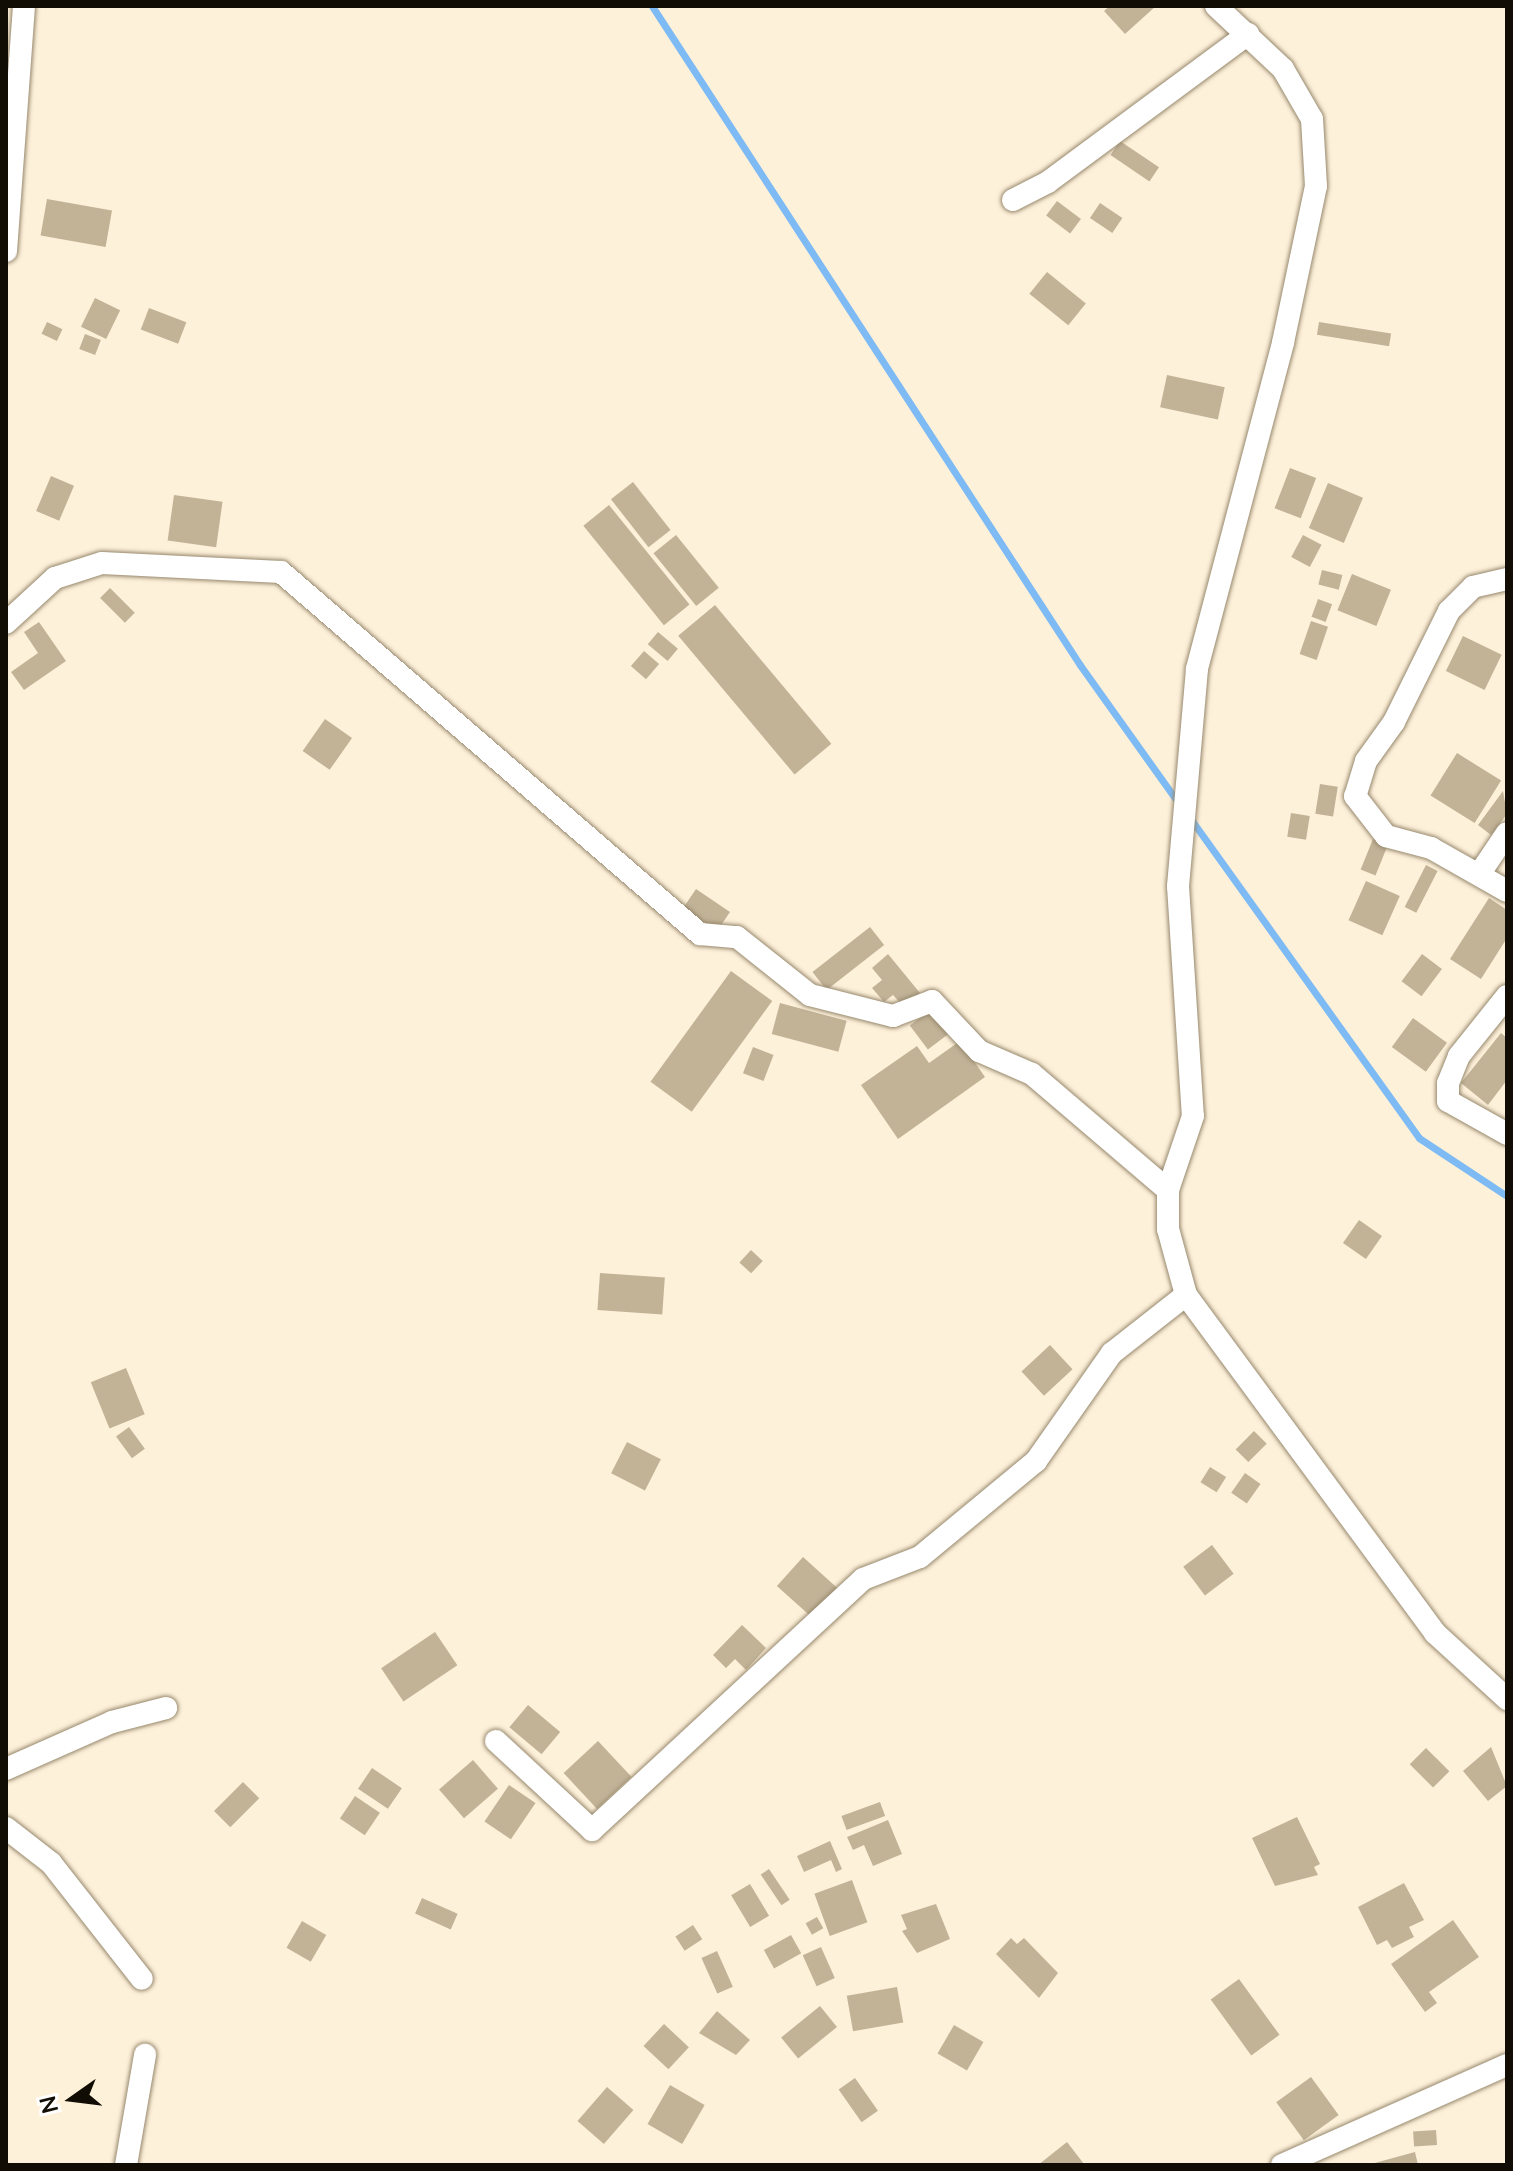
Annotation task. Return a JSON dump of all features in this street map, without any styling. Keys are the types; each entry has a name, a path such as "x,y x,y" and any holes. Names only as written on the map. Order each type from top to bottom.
{"street":[{"path":"6,251 24,6"},
{"path":"1216,6 1283,69 1312,119 1316,186 1283,343 1197,669 1178,886 1193,1116 1168,1190 1168,1229 1186,1295 1435,1633 1507,1699"},
{"path":"1013,200 1048,182 1248,34"},
{"path":"6,623 55,578 102,563 281,572 700,934 737,937 810,995 893,1016 932,1001 979,1051 1032,1074 1168,1190"},
{"path":"1507,579 1473,587 1449,611 1394,722 1366,761 1355,796 1386,836 1431,848 1507,891"},
{"path":"1480,873 1507,833"},
{"path":"1507,996 1459,1056 1448,1083 1448,1101 1507,1134"},
{"path":"496,1741 592,1830 863,1579 920,1557 1036,1461 1112,1353 1186,1295"},
{"path":"6,1769 99,1727 166,1708"},
{"path":"6,1828 75,1890 142,1979"},
{"path":"126,2165 145,2055"},
{"path":"1282,2165 1507,2065"}],"building":[{"path":"1110,6 1156,6 1125,34 1104,11"},
{"path":"1120,141 1159,167 1149,181 1110,155"},
{"path":"47,199 112,210 106,247 41,235"},
{"path":"1057,201 1081,219 1070,233 1046,215"},
{"path":"1100,203 1122,218 1112,233 1090,218"},
{"path":"1047,272 1086,303 1068,325 1029,294"},
{"path":"95,298 120,310 106,339 81,327"},
{"path":"149,308 186,322 178,344 141,329"},
{"path":"47,322 62,329 57,341 42,334"},
{"path":"1319,322 1391,333 1389,346 1317,335"},
{"path":"85,334 101,340 95,355 79,349"},
{"path":"1167,375 1225,387 1218,420 1160,407"},
{"path":"1290,468 1316,478 1301,518 1275,508"},
{"path":"51,476 74,486 59,521 36,511"},
{"path":"633,482 671,530 648,547 611,499"},
{"path":"1328,483 1363,498 1344,543 1309,528"},
{"path":"174,495 223,502 216,547 168,541"},
{"path":"609,505 690,604 664,625 583,526"},
{"path":"676,535 719,588 696,606 653,553"},
{"path":"1303,535 1322,545 1310,567 1291,557"},
{"path":"1322,570 1342,575 1339,590 1318,585"},
{"path":"1352,574 1391,590 1376,626 1337,610"},
{"path":"110,588 135,613 125,623 100,598"},
{"path":"1318,599 1332,604 1326,622 1312,617"},
{"path":"715,605 831,744 795,775 678,636"},
{"path":"1311,621 1328,627 1317,660 1300,654"},
{"path":"39,622 66,661 24,690 11,672 38,653 24,632"},
{"path":"658,632 678,649 668,661 648,644"},
{"path":"1463,636 1502,655 1485,690 1446,671"},
{"path":"644,651 659,664 646,679 631,666"},
{"path":"325,719 352,738 330,770 303,751"},
{"path":"1457,753 1501,781 1475,823 1431,795"},
{"path":"1320,784 1338,787 1333,816 1315,814"},
{"path":"1503,791 1507,814 1491,835 1478,825"},
{"path":"1291,813 1310,816 1306,840 1287,837"},
{"path":"1373,839 1388,845 1375,876 1361,870"},
{"path":"1426,865 1438,871 1416,913 1405,907"},
{"path":"1366,881 1400,896 1382,935 1349,920"},
{"path":"696,889 730,912 717,931 683,908"},
{"path":"1489,898 1507,910 1507,938 1481,979 1450,959"},
{"path":"870,927 884,945 827,990 812,972"},
{"path":"888,954 920,993 903,1006 893,995 884,1002 872,988 882,980 872,968"},
{"path":"1422,954 1442,969 1422,996 1402,981"},
{"path":"731,971 772,1001 692,1112 650,1082"},
{"path":"780,1003 847,1021 838,1052 772,1034"},
{"path":"933,1008 951,1032 928,1049 910,1025"},
{"path":"1413,1018 1447,1043 1426,1072 1392,1047"},
{"path":"1501,1033 1507,1038 1507,1080 1488,1105 1461,1083"},
{"path":"960,1041 985,1077 898,1139 861,1085 917,1046 929,1063"},
{"path":"753,1047 774,1055 764,1081 743,1073"},
{"path":"1359,1220 1382,1236 1366,1259 1343,1243"},
{"path":"751,1250 763,1261 751,1273 739,1262"},
{"path":"600,1273 665,1278 662,1314 597,1310"},
{"path":"1050,1345 1073,1369 1044,1396 1021,1372"},
{"path":"126,1368 145,1414 109,1429 91,1382"},
{"path":"129,1427 145,1449 132,1458 116,1436"},
{"path":"1254,1431 1267,1444 1248,1462 1236,1449"},
{"path":"627,1442 661,1459 645,1490 611,1473"},
{"path":"1210,1467 1226,1477 1217,1492 1200,1482"},
{"path":"1245,1473 1261,1484 1247,1504 1231,1493"},
{"path":"1212,1545 1234,1574 1205,1595 1183,1567"},
{"path":"803,1557 841,1591 815,1620 777,1586"},
{"path":"742,1625 766,1648 746,1670 735,1659 726,1668 713,1655"},
{"path":"435,1632 457,1665 403,1702 381,1668"},
{"path":"528,1705 560,1732 542,1754 509,1727"},
{"path":"598,1741 631,1777 597,1809 564,1773"},
{"path":"1491,1747 1507,1786 1488,1801 1463,1771"},
{"path":"1426,1748 1449,1771 1433,1788 1410,1764"},
{"path":"473,1760 498,1789 464,1818 439,1790"},
{"path":"372,1768 402,1788 388,1809 358,1789"},
{"path":"243,1782 259,1798 230,1827 214,1811"},
{"path":"509,1785 536,1803 511,1839 484,1821"},
{"path":"355,1796 380,1813 365,1835 340,1818"},
{"path":"880,1802 885,1816 847,1830 841,1816"},
{"path":"1297,1817 1320,1864 1314,1867 1318,1875 1275,1886 1252,1838"},
{"path":"888,1820 902,1854 873,1866 864,1845 853,1850 847,1837"},
{"path":"830,1841 842,1869 836,1872 831,1860 804,1872 797,1856"},
{"path":"769,1869 790,1900 781,1905 761,1875"},
{"path":"852,1880 867,1922 830,1936 814,1894"},
{"path":"1404,1883 1424,1920 1409,1927 1414,1937 1392,1948 1387,1940 1377,1945 1358,1907"},
{"path":"750,1884 769,1916 750,1927 731,1895"},
{"path":"422,1898 458,1914 451,1929 415,1914"},
{"path":"936,1904 950,1939 917,1953 902,1931 907,1929 901,1915"},
{"path":"817,1917 823,1928 812,1935 806,1923"},
{"path":"1453,1920 1479,1957 1429,1992 1437,2003 1425,2012 1391,1964"},
{"path":"302,1921 326,1935 311,1962 286,1948"},
{"path":"693,1925 702,1939 685,1951 675,1936"},
{"path":"791,1935 801,1953 774,1968 764,1950"},
{"path":"1011,1938 1017,1944 1024,1938 1058,1973 1039,1998 996,1954"},
{"path":"821,1947 835,1978 817,1986 803,1955"},
{"path":"717,1951 733,1987 717,1994 701,1958"},
{"path":"1239,1979 1280,2035 1251,2055 1211,2000"},
{"path":"897,1987 903,2022 853,2031 847,1996"},
{"path":"820,2006 837,2027 798,2058 781,2037"},
{"path":"717,2011 750,2040 736,2055 699,2033"},
{"path":"664,2024 689,2047 668,2069 644,2046"},
{"path":"954,2025 983,2042 967,2071 938,2054"},
{"path":"1311,2077 1339,2115 1304,2140 1276,2102"},
{"path":"855,2078 878,2111 862,2122 839,2089"},
{"path":"670,2085 705,2105 682,2144 648,2124"},
{"path":"607,2087 633,2110 604,2144 577,2121"},
{"path":"1436,2130 1437,2145 1414,2147 1413,2132"},
{"path":"1067,2142 1084,2164 1038,2165"},
{"path":"1415,2152 1418,2165 1371,2164"}],"waterway":[{"path":"652,6 1080,665 1180,805"},
{"path":"1190,818 1419,1138 1507,1196"}]}
